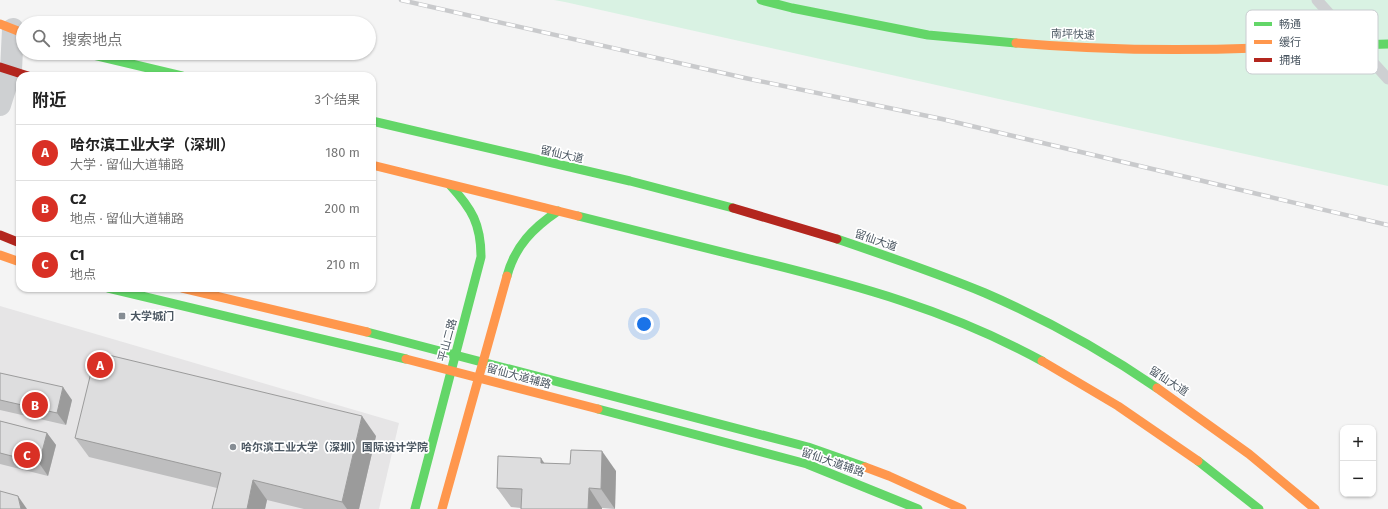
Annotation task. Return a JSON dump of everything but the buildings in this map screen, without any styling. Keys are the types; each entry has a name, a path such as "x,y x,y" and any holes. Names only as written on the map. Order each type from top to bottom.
{"main road":[{"name":"南坪快速","path":"761,0 792,8 928,35 1063,47 1211,50 1246,49"},
{"name":"南坪快速","path":"1378,44 1388,44"},
{"path":"115,60 165,72"},
{"name":"留仙大道","path":"376,122 693,197 763,216 850,243 992,296 1060,328 1122,364 1197,415 1254,457 1315,509"},
{"path":"376,166 849,283 919,306 978,328 1033,356 1096,392 1223,478 1259,509"},
{"name":"平山二路","path":"415,509 481,257 482,238 476,219 466,202 450,184"},
{"path":"442,509 510,266 516,251 524,238 537,224 558,211"},
{"path":"0,235 16,241"},
{"path":"0,255 16,261"},
{"name":"留仙大道辅路","path":"125,292 452,370 807,464 918,509"},
{"name":"留仙大道辅路","path":"199,292 456,354 808,447 890,476 962,509"}],"street":[{"path":"0,48 12,29"},
{"path":"0,105 13,71 12,29"}],"lane":[{"path":"1317,0 1326,10"},
{"path":"1378,67 1388,78"}],"shaded area":[{"path":"0,306 399,423 379,509 0,509"}],"green space":[{"path":"554,0 1388,0 1388,186"}],"railway":[{"path":"401,0 745,78 942,119 1388,225"}],"traffic: fast":[{"path":"761,0 792,8 928,35 1016,43"},
{"path":"1378,44 1388,44"},
{"path":"115,60 165,72"},
{"path":"376,122 630,181 733,208"},
{"path":"415,509 481,257 481,245 474,218 464,202 450,185"},
{"path":"507,276 510,265 526,239 533,231 558,211"},
{"path":"578,216 792,269 865,289 937,313 972,327 1042,361"},
{"path":"837,239 949,279 1007,303 1052,325 1095,349 1137,374 1157,388"},
{"path":"125,292 406,359"},
{"path":"367,332 808,447 865,467"},
{"path":"598,409 807,464 918,509"},
{"path":"1198,461 1259,509"}],"traffic: slow":[{"path":"0,24 16,30"},
{"path":"1016,43 1138,49 1246,48"},
{"path":"376,166 578,216"},
{"path":"0,255 16,261"},
{"path":"442,509 507,276"},
{"path":"199,292 367,332"},
{"path":"406,359 598,409"},
{"path":"1042,361 1118,406 1198,461"},
{"path":"1157,388 1249,454 1315,509"},
{"path":"865,467 889,476 962,509"}],"traffic: jam":[{"path":"0,67 16,72"},
{"path":"733,208 837,239"},
{"path":"0,235 16,241"}],"place":[{"name":"大学城门","path":"122,316"},
{"name":"哈尔滨工业大学（深圳）","path":"100,365"},
{"name":"C2","path":"35,405"},
{"name":"哈尔滨工业大学（深圳）国际设计学院","path":"233,447"},
{"name":"C1","path":"27,455"}]}
